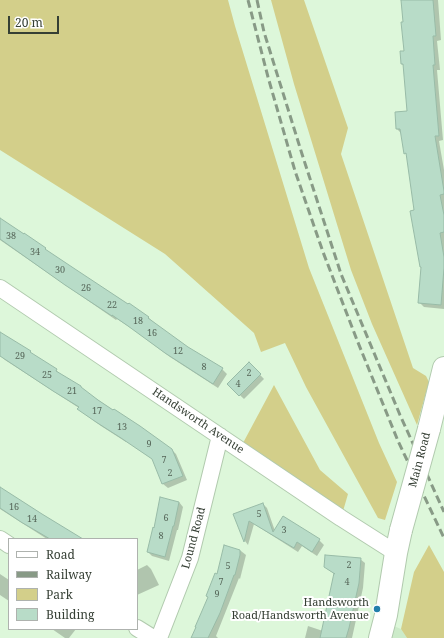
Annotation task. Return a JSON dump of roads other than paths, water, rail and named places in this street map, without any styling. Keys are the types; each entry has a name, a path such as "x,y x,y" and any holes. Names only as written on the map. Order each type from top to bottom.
{"main road":[{"name":"Main Road","path":"380,638 386,615 401,530 444,368"}],"street":[{"name":"Handsworth Avenue","path":"0,288 341,518 396,553"},
{"name":"Lound Road","path":"159,638 190,558 220,436"},
{"path":"138,629 153,638"}],"railway":[{"path":"248,0 295,171 323,252 398,441 444,538"},
{"path":"257,0 264,32 341,274 400,415 444,512"}],"place":[{"name":"Handsworth Road/Handsworth Avenue","path":"377,609"}]}
